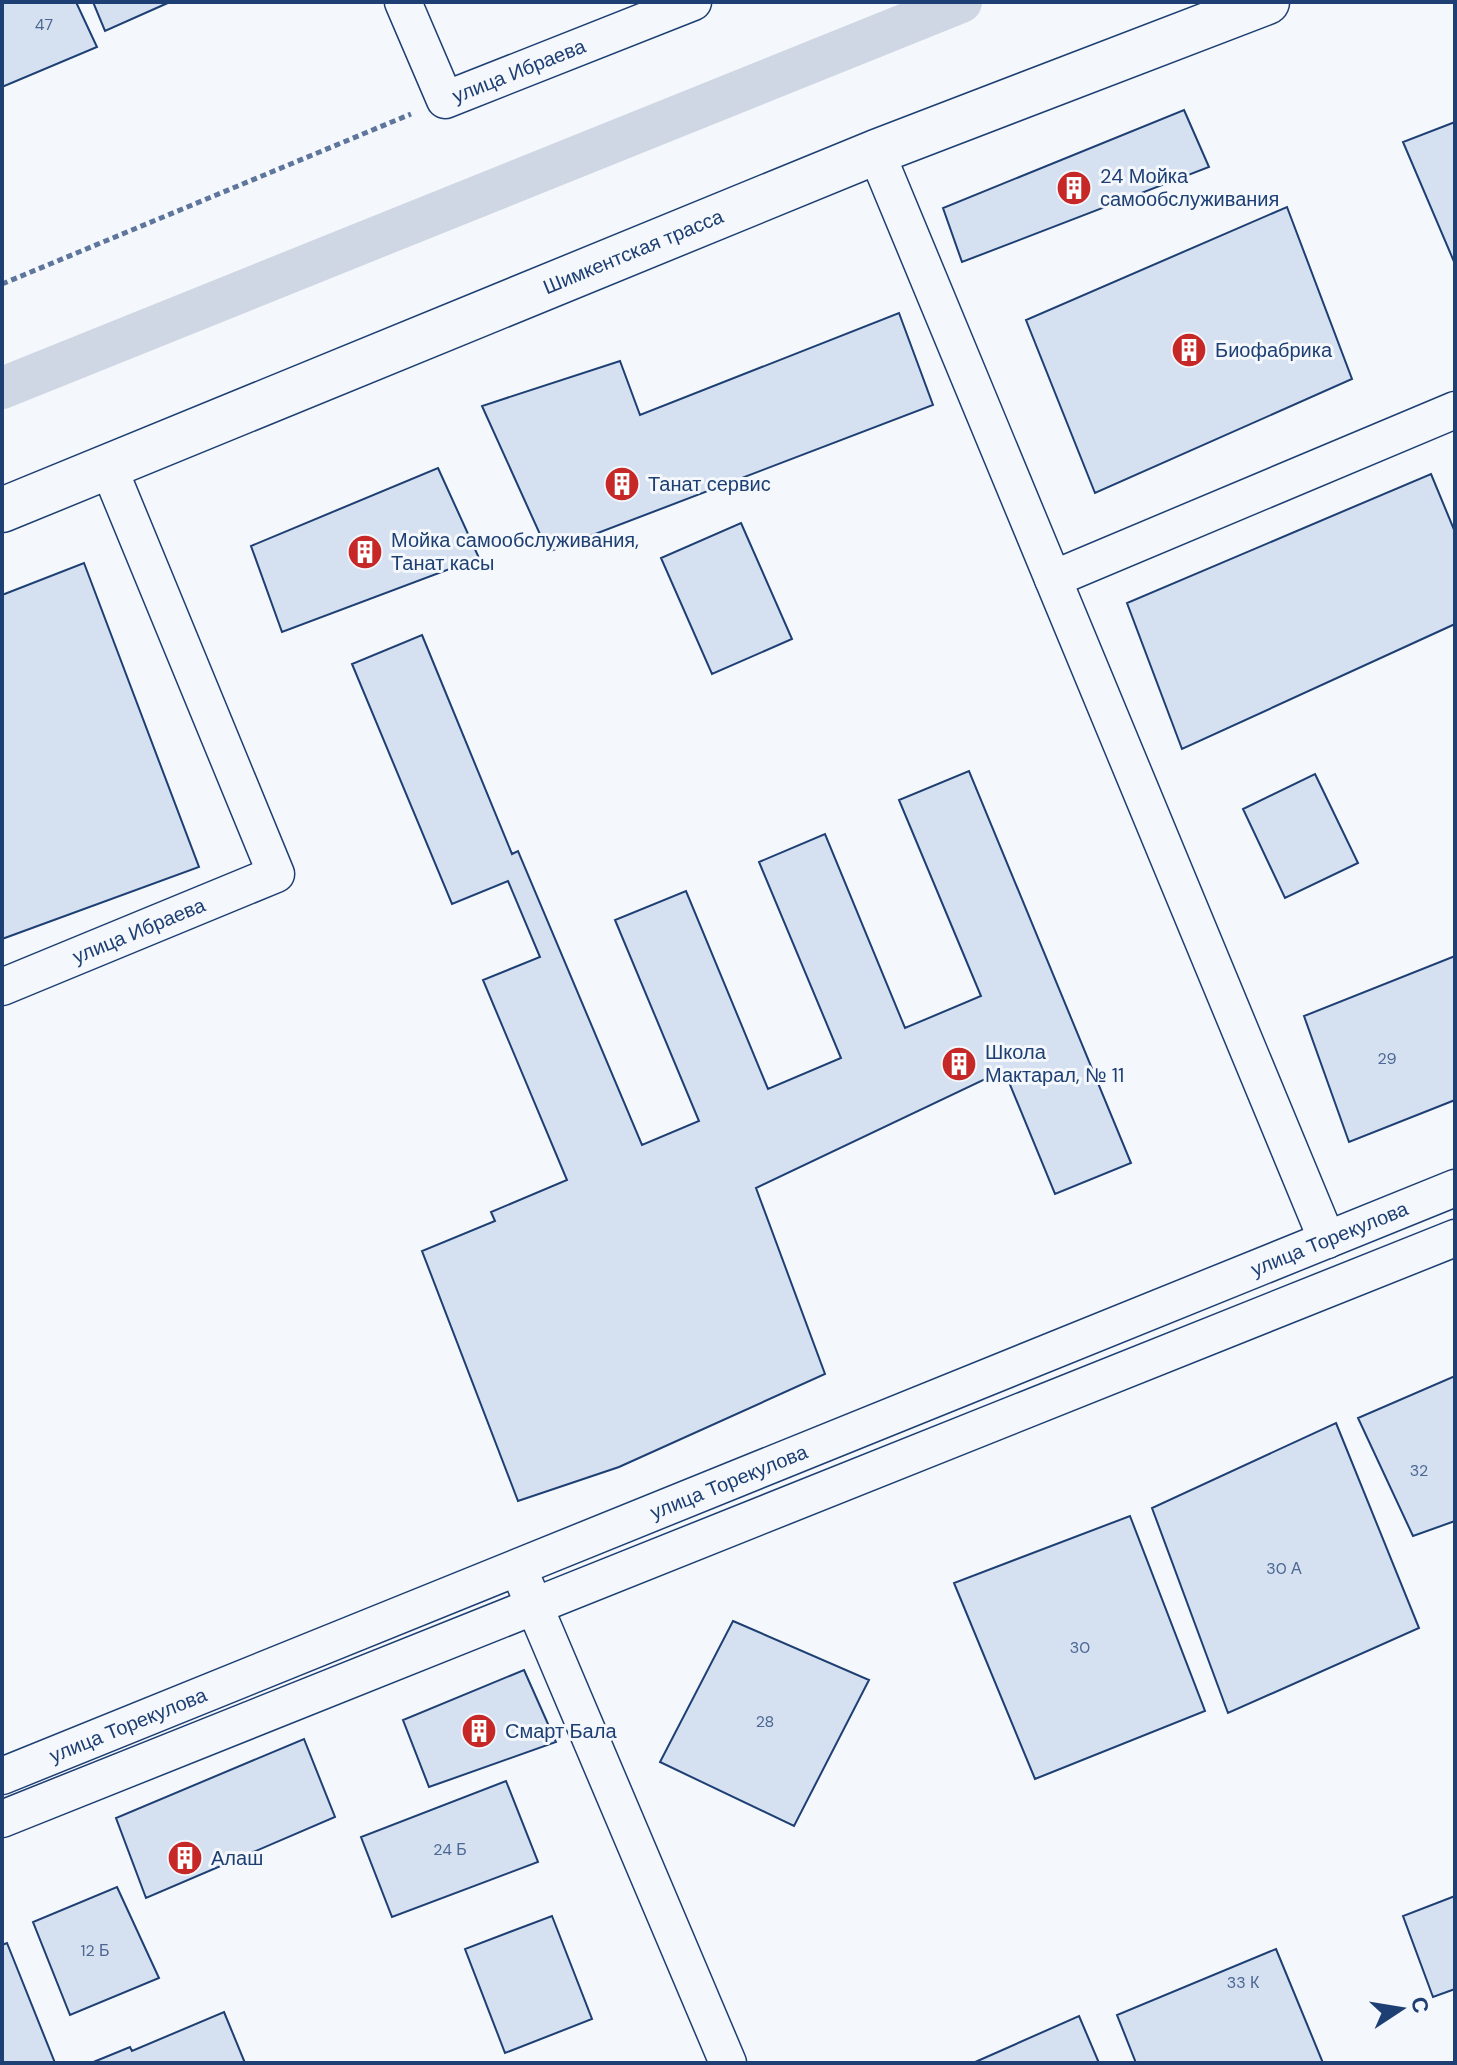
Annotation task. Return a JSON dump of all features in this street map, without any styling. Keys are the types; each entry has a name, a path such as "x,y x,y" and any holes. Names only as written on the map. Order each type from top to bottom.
{"main road":[{"name":"Шимкентская трасса","path":"2,510 876,152 1267,2"}],"street":[{"name":"улица Ибраева","path":"403,2 445,100 693,2"},
{"path":"876,152 1327,1240"},
{"path":"1053,579 1455,410"},
{"name":"улица Ибраева","path":"2,987 276,874 108,466"},
{"name":"улица Торекулова","path":"2,1776 1455,1188"},
{"name":"улица Торекулова","path":"2,1819 1455,1238"},
{"path":"518,1567 728,2063"}],"path":[{"path":"2,284 445,100"}],"building":[{"path":"2,2 76,2 97,47 2,87"},
{"path":"93,2 170,2 105,31"},
{"name":"24 Мойка самообслуживания","path":"1184,110 1209,167 962,262 943,208"},
{"path":"1455,122 1455,264 1403,142"},
{"name":"Биофабрика","path":"1287,207 1352,379 1095,493 1026,320"},
{"name":"Танат сервис","path":"899,313 933,405 548,552 482,406 620,361 640,415"},
{"name":"Мойка самообслуживания, Танат касы","path":"438,468 479,558 282,632 251,546"},
{"path":"1431,474 1455,532 1455,624 1182,749 1127,603"},
{"path":"741,523 792,639 712,674 661,558"},
{"path":"84,563 199,867 2,939 2,595"},
{"name":"Школа Мактарал, № 11","path":"422,635 512,854 518,851 642,1145 699,1121 615,920 686,891 768,1089 841,1058 759,862 825,834 905,1028 981,996 899,800 969,771 1131,1163 1055,1194 1004,1070 756,1188 825,1374 619,1467 518,1501 422,1251 495,1221 491,1212 567,1180 483,980 540,957 508,881 452,904 352,664"},
{"path":"1315,774 1358,863 1285,898 1243,809"},
{"path":"1455,956 1455,1100 1349,1142 1304,1016"},
{"path":"1455,1376 1455,1521 1413,1536 1358,1418"},
{"path":"1336,1423 1419,1628 1228,1713 1152,1508"},
{"path":"1130,1516 1205,1711 1035,1779 954,1583"},
{"path":"733,1621 869,1680 794,1826 660,1762"},
{"name":"Смарт Бала","path":"524,1670 556,1742 429,1787 403,1720"},
{"name":"Алаш","path":"304,1739 335,1817 146,1898 116,1818"},
{"path":"506,1781 538,1862 392,1917 361,1837"},
{"path":"117,1887 159,1978 70,2015 33,1922"},
{"path":"1455,1896 1455,1989 1433,1997 1403,1916"},
{"path":"552,1916 592,2019 505,2053 465,1949"},
{"path":"7,1943 55,2063 2,2063 2,1945"},
{"path":"1276,1949 1323,2063 1136,2063 1117,2015"},
{"path":"224,2012 245,2063 91,2063 130,2047 132,2051"},
{"path":"1079,2016 1099,2063 973,2063"}],"waterway":[{"path":"2,388 961,2"}],"place":[{"name":"24 Мойка самообслуживания","path":"1074,188"},
{"name":"Биофабрика","path":"1189,350"},
{"name":"Танат сервис","path":"622,484"},
{"name":"Мойка самообслуживания, Танат касы","path":"365,552"},
{"name":"Школа Мактарал, № 11","path":"959,1064"},
{"name":"Смарт Бала","path":"479,1731"},
{"name":"Алаш","path":"185,1858"}]}
